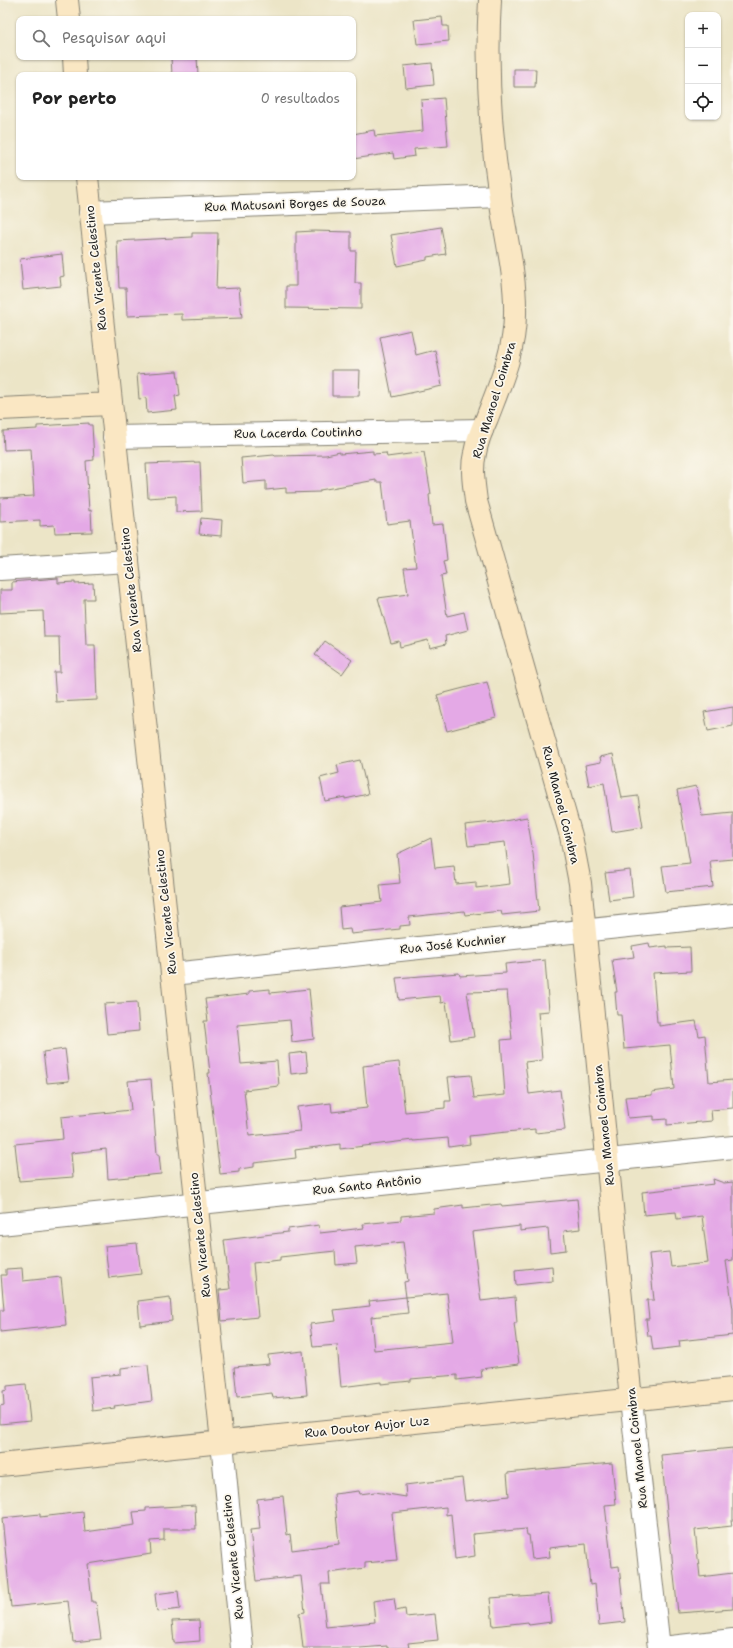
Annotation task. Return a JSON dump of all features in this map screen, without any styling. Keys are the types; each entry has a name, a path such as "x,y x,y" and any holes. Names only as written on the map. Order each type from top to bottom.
{"street":[{"path":"67,0 69,16"},
{"name":"Rua Manoel Coimbra","path":"490,0 488,73 490,125 513,283 516,314 512,345 506,366 475,453 473,478 476,501 571,836 580,883 631,1400 658,1648"},
{"path":"74,60 76,72"},
{"name":"Rua Vicente Celestino","path":"87,180 222,1442 242,1648"},
{"name":"Rua Matusani Borges de Souza","path":"90,212 500,196"},
{"path":"0,409 111,404"},
{"name":"Rua Lacerda Coutinho","path":"114,437 482,430"},
{"path":"0,569 128,562"},
{"name":"Rua José Kuchnier","path":"172,974 733,915"},
{"name":"Rua Santo Antônio","path":"0,1224 733,1147"},
{"name":"Rua Doutor Aujor Luz","path":"0,1465 733,1389"},
{"path":"662,1648 733,1640"}],"building":[{"path":"442,17 443,26 448,26 449,41 417,44 414,20"},
{"path":"171,60 197,60 198,72 172,72"},
{"path":"432,63 434,85 406,88 404,66"},
{"path":"514,69 536,69 535,87 514,87"},
{"path":"444,98 448,146 414,149 415,156 394,159 393,153 356,159 356,133 374,130 375,136 423,131 421,100"},
{"path":"441,227 446,254 427,257 427,260 397,266 391,235"},
{"path":"296,232 351,232 351,251 356,251 355,283 361,283 361,309 286,308 286,286 296,286"},
{"path":"192,233 218,233 216,289 239,288 242,318 182,320 182,314 127,316 126,288 119,288 117,241 192,237"},
{"path":"62,254 64,276 60,277 61,286 23,290 20,259"},
{"path":"411,330 416,355 435,350 442,386 392,397 380,337"},
{"path":"332,370 360,370 359,396 332,396"},
{"path":"177,371 180,395 175,396 177,410 147,413 146,398 139,399 137,374"},
{"path":"89,423 89,425 92,425 94,460 86,461 89,511 91,510 92,532 55,533 54,525 40,526 40,520 0,522 0,498 34,496 31,449 4,450 3,431 37,429 37,426"},
{"path":"373,451 373,454 386,453 387,457 424,452 431,494 429,495 432,525 443,524 447,560 443,561 446,575 441,576 447,616 464,612 468,630 445,636 446,644 430,648 428,640 400,647 399,641 391,643 378,598 408,594 404,568 416,567 410,521 387,524 382,482 376,482 376,480 320,490 320,492 286,493 286,488 266,490 266,481 243,483 241,458 274,455 326,455 340,452 340,454"},
{"path":"200,462 202,511 176,512 176,496 148,498 146,464"},
{"path":"201,518 222,520 221,536 199,534"},
{"path":"58,578 58,583 93,583 94,599 84,599 86,645 95,645 97,700 56,702 54,672 60,672 59,637 44,637 43,611 0,613 0,590 12,590 12,582"},
{"path":"325,641 352,660 342,674 315,655"},
{"path":"487,682 496,718 447,731 437,695"},
{"path":"733,707 733,726 708,731 704,712"},
{"path":"613,754 622,798 638,796 643,827 612,832 604,783 589,786 585,765 601,762 600,757"},
{"path":"360,760 368,794 345,799 345,797 325,801 320,778 339,773 337,765"},
{"path":"696,786 702,816 733,813 733,859 710,861 713,887 666,892 662,866 690,863 677,790"},
{"path":"527,817 533,853 539,911 502,915 501,911 465,915 464,911 409,917 410,925 400,926 400,929 351,934 350,929 341,930 339,907 382,902 380,885 400,883 397,854 431,838 435,868 454,866 456,884 476,882 476,888 510,884 505,842 468,846 465,825 493,823"},
{"path":"630,870 633,897 609,900 605,873"},
{"path":"649,943 650,948 667,946 667,948 690,947 691,971 653,973 657,1022 659,1022 659,1026 696,1021 699,1036 705,1035 709,1082 733,1080 733,1108 711,1110 712,1121 667,1125 667,1119 654,1120 654,1116 628,1118 625,1097 652,1095 652,1092 674,1089 670,1045 624,1049 621,1015 617,1015 615,992 617,992 612,960 634,957 632,946"},
{"path":"545,960 549,1011 538,1012 542,1060 525,1062 529,1094 560,1090 565,1130 535,1133 535,1129 469,1136 470,1144 449,1147 448,1138 413,1140 340,1149 340,1144 295,1150 296,1158 254,1163 254,1167 239,1169 239,1172 220,1174 208,1073 210,1073 204,1021 208,1021 205,999 249,994 249,991 270,989 270,993 309,989 314,1039 292,1042 290,1020 237,1025 241,1064 277,1061 279,1086 244,1090 249,1136 300,1131 297,1107 331,1103 332,1112 367,1108 363,1066 399,1062 405,1112 445,1108 445,1101 451,1101 448,1077 471,1075 474,1098 505,1095 501,1040 512,1039 507,991 467,992 474,1037 451,1040 446,1002 441,1003 440,996 399,1000 396,978 459,973 460,976 506,973 505,964"},
{"path":"137,1002 139,1031 107,1034 104,1004"},
{"path":"65,1049 69,1081 47,1083 43,1052"},
{"path":"306,1052 308,1072 291,1074 289,1054"},
{"path":"151,1079 157,1154 159,1154 161,1174 108,1179 106,1149 71,1153 73,1177 19,1181 15,1144 63,1139 61,1117 131,1110 128,1081"},
{"path":"713,1179 724,1183 733,1182 733,1260 726,1261 733,1309 733,1335 679,1341 680,1347 653,1350 651,1336 648,1336 646,1319 649,1319 647,1300 654,1300 649,1254 669,1252 671,1267 708,1263 702,1216 677,1219 676,1212 644,1215 642,1192 714,1184"},
{"path":"577,1199 580,1229 564,1231 566,1250 550,1252 548,1228 520,1231 520,1226 472,1232 481,1301 515,1297 517,1323 514,1323 519,1364 481,1369 482,1377 457,1380 457,1375 411,1379 411,1381 381,1384 381,1382 341,1387 337,1345 313,1347 310,1324 336,1321 334,1310 370,1306 369,1301 406,1297 404,1282 408,1281 403,1242 355,1247 357,1263 336,1265 335,1251 280,1257 280,1260 253,1263 258,1317 222,1321 219,1290 230,1289 224,1240 288,1232 288,1229 319,1225 320,1233 364,1228 363,1224 401,1220 401,1216 434,1213 434,1209 463,1205 463,1208 501,1204 502,1206","holes":["447,1293 453,1342 374,1350 371,1317 408,1313 406,1297"]},
{"path":"137,1243 141,1274 109,1278 105,1246"},
{"path":"552,1266 553,1281 516,1285 515,1270"},
{"path":"22,1268 23,1281 61,1277 66,1325 0,1332 0,1310 4,1310 1,1275 6,1275 6,1269"},
{"path":"170,1297 172,1321 140,1325 138,1301"},
{"path":"303,1351 307,1395 273,1398 272,1393 237,1397 234,1367 269,1364 268,1355"},
{"path":"148,1365 152,1401 114,1406 115,1408 93,1411 90,1377 121,1374 121,1368"},
{"path":"26,1384 30,1421 0,1424 0,1406 4,1405 3,1391 7,1390 7,1386"},
{"path":"733,1448 732,1526 695,1530 700,1577 733,1573 733,1609 678,1613 661,1455"},
{"path":"612,1463 616,1504 605,1505 612,1567 619,1566 625,1622 599,1625 595,1584 590,1585 586,1544 549,1548 550,1557 532,1559 529,1535 527,1535 526,1529 473,1534 475,1556 455,1559 451,1514 446,1515 446,1507 392,1513 397,1560 365,1563 365,1568 329,1573 330,1584 321,1584 326,1627 375,1622 373,1601 394,1598 396,1611 405,1609 406,1617 435,1614 438,1640 408,1643 409,1648 387,1648 387,1646 360,1648 303,1648 299,1613 305,1612 301,1576 256,1581 250,1530 260,1529 257,1499 283,1496 287,1535 290,1534 292,1550 339,1544 334,1494 359,1491 360,1494 375,1492 406,1497 405,1485 462,1478 465,1501 509,1496 507,1473"},
{"path":"195,1505 196,1529 164,1529 164,1540 150,1541 151,1554 88,1564 92,1602 96,1602 101,1639 73,1642 68,1601 11,1607 2,1518 40,1514 40,1517 83,1512 85,1532 135,1525 133,1512 146,1511 146,1508"},
{"path":"178,1591 180,1609 157,1612 155,1594"},
{"path":"548,1594 551,1622 529,1625 528,1622 493,1626 490,1598"},
{"path":"199,1620 200,1641 174,1643 172,1621"}]}
